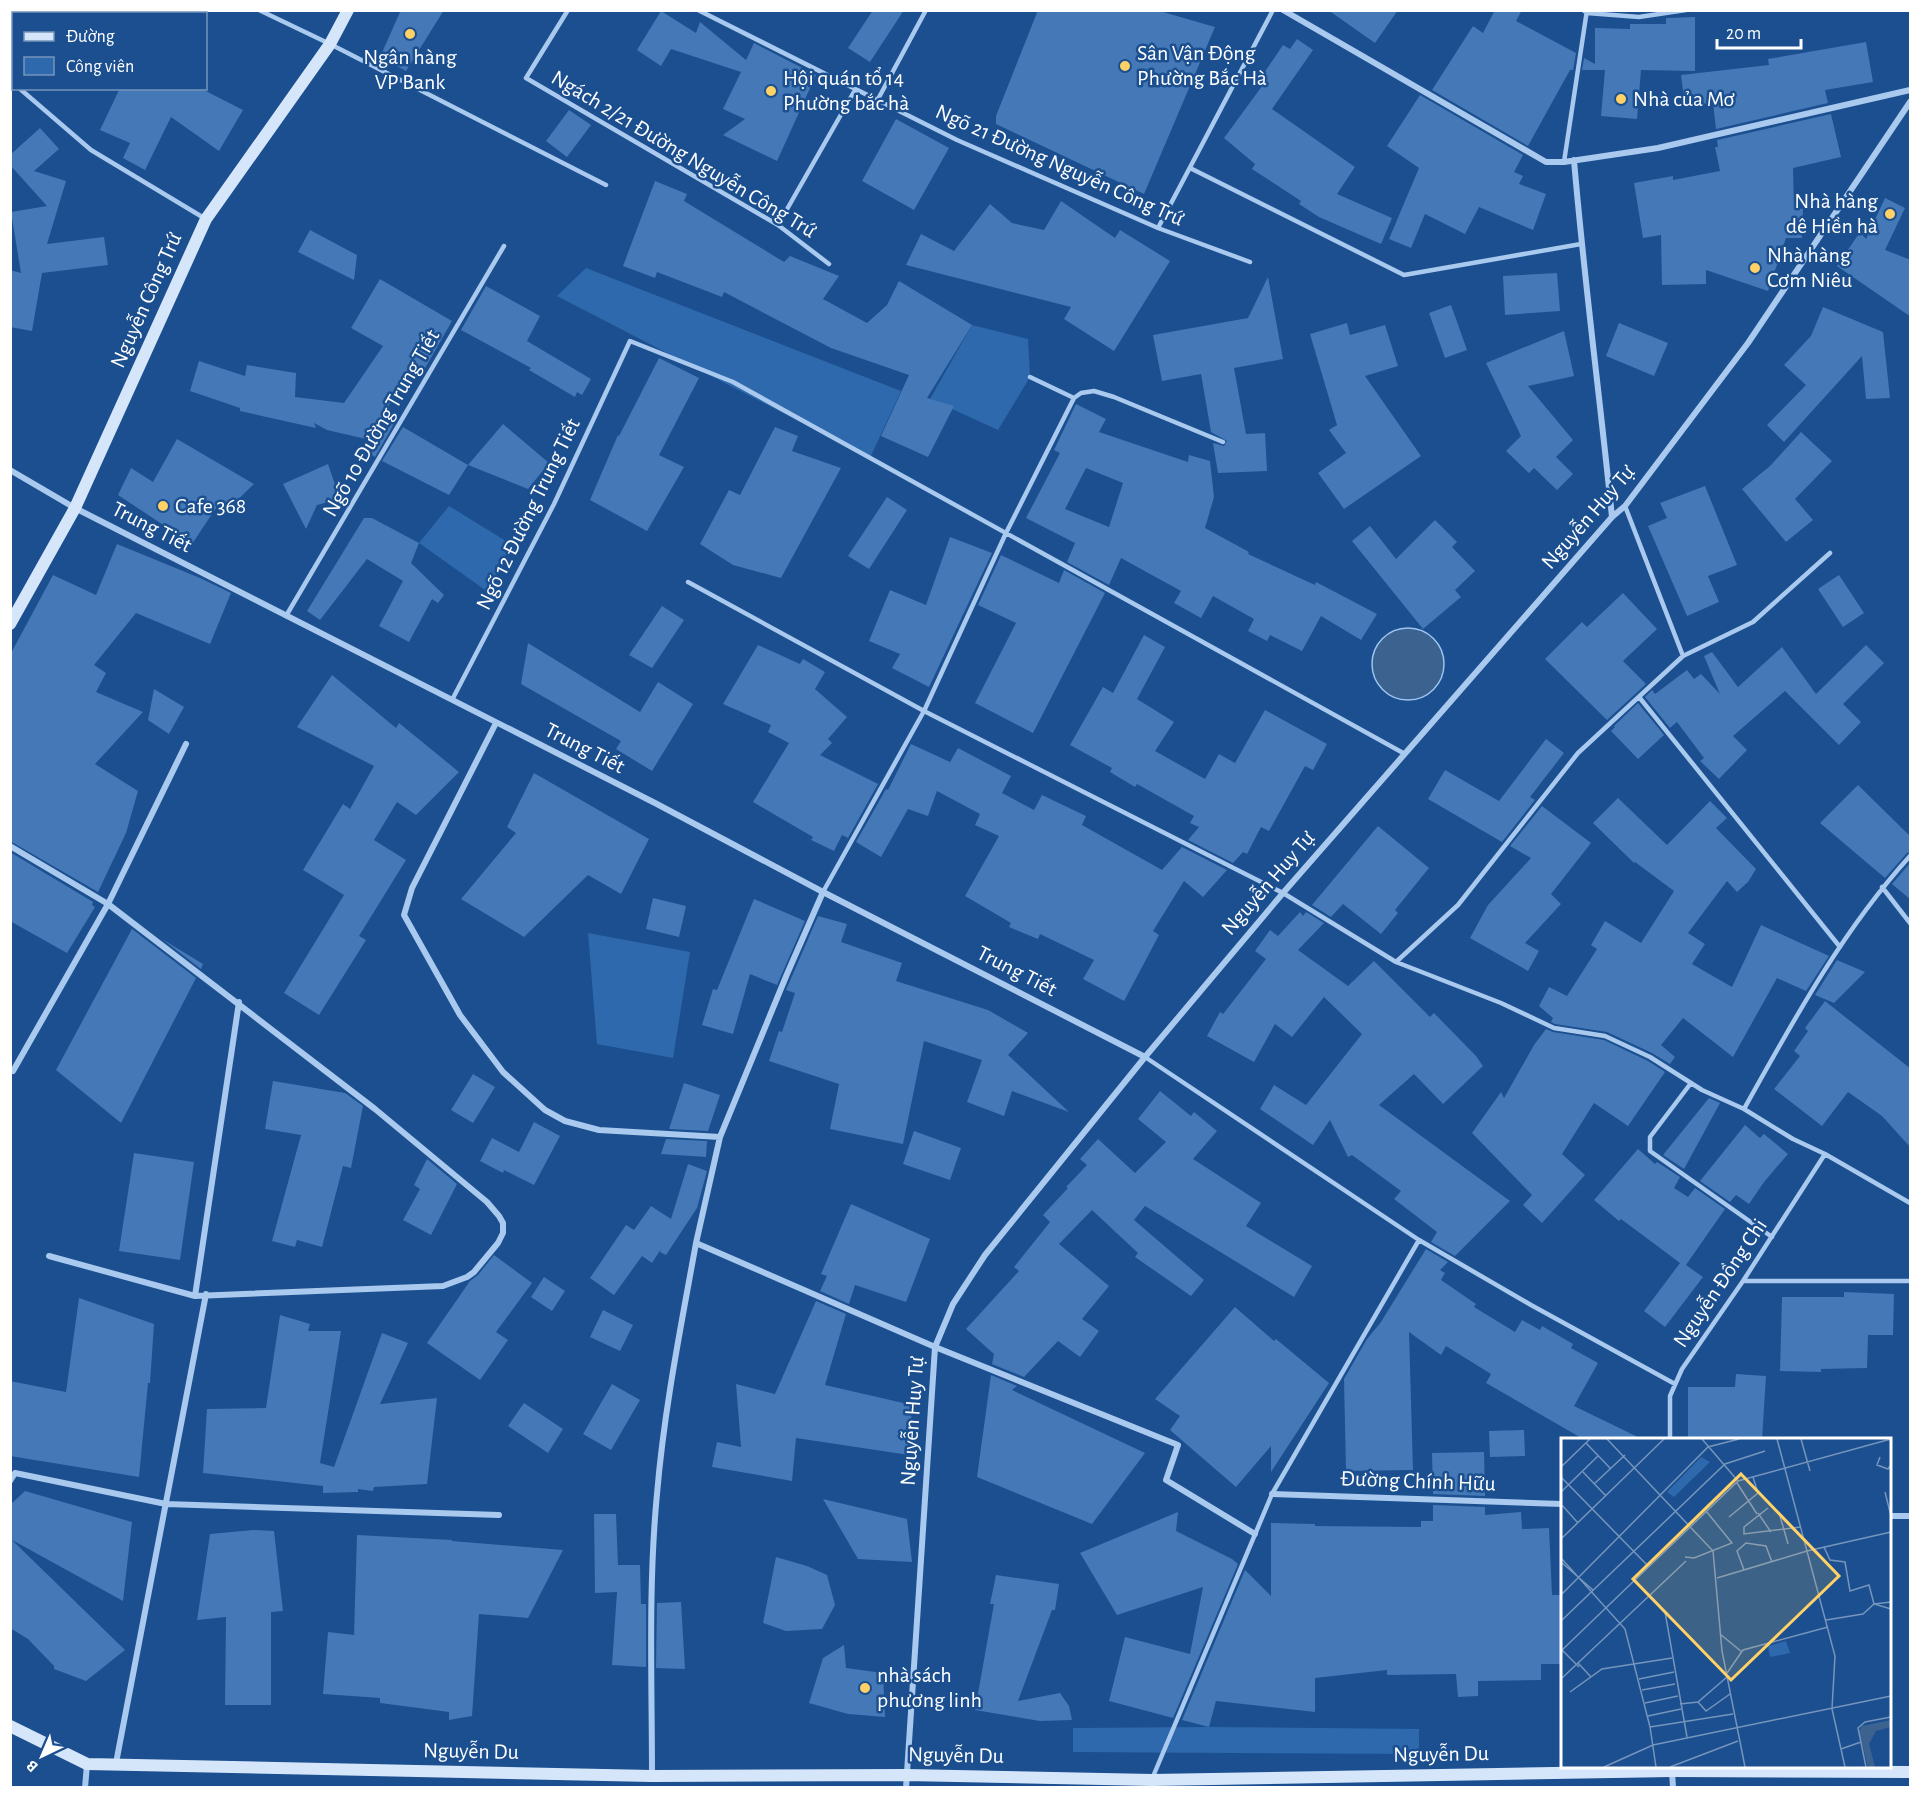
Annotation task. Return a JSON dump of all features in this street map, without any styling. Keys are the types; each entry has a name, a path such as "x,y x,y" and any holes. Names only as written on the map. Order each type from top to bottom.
{"main road":[{"name":"Nguyễn Công Trứ","path":"10,624 75,508 206,219 330,44 348,10"},
{"name":"Nguyễn Du","path":"10,1725 87,1764 906,1781 1152,1780 1672,1769 1911,1772"}],"street":[{"path":"1283,10 1546,162 1564,162 1658,148 1911,90"},
{"name":"Nguyễn Huy Tự","path":"906,1781 935,1347 953,1304 985,1255 1145,1057 1282,893 1612,517 1625,506 1748,343 1911,102"},
{"path":"1574,160 1581,244 1590,307 1612,517"},
{"name":"Trung Tiết","path":"10,470 75,508 1145,1057"},
{"path":"496,723 412,888 404,915 411,929 460,1015 502,1072 545,1110 566,1121 599,1130 720,1137"},
{"path":"13,1071 108,904 186,744"},
{"path":"10,846 108,904 239,1002 375,1109 487,1202 503,1223 503,1233 498,1243 474,1272 443,1286 195,1296 49,1256"},
{"path":"651,1776 653,1583 657,1495 668,1400 696,1243 720,1137 823,892"},
{"path":"195,1296 239,1002"},
{"path":"696,1243 935,1347 1178,1444 1166,1480 1255,1534"},
{"path":"116,1763 206,1294"},
{"path":"10,1481 15,1473 166,1504 499,1515"},
{"name":"Đường Chính Hữu","path":"1272,1494 1561,1504"},
{"path":"1891,1516 1911,1516"},
{"path":"85,1788 87,1764"},
{"path":"1672,1769 1672,1788"}],"lane":[{"path":"259,10 606,186"},
{"name":"Ngách 2/21 Đường Nguyễn Công Trứ","path":"568,10 526,78 778,225 829,264"},
{"name":"Ngõ 21 Đường Nguyễn Công Trứ","path":"698,10 957,140 1158,228 1250,262"},
{"path":"877,101 926,10"},
{"path":"1158,228 1273,10"},
{"path":"1564,162 1585,11 1639,17 1686,10"},
{"path":"21,90 91,150 206,219"},
{"path":"778,225 855,90"},
{"path":"1190,168 1404,275 1581,244"},
{"name":"Ngõ 10 Đường Trung Tiết","path":"286,616 504,246"},
{"name":"Ngõ 12 Đường Trung Tiết","path":"452,700 554,504 630,341 733,382 1006,533"},
{"path":"1030,376 1074,398"},
{"path":"823,892 924,711 1006,533 1074,398 1082,393 1094,391 1114,397 1222,442"},
{"path":"1625,506 1683,656"},
{"path":"1006,533 1405,754"},
{"path":"1396,962 1458,905 1578,753 1683,656 1753,622 1830,553"},
{"path":"688,582 924,711 1282,893 1396,962 1501,1003 1554,1028 1605,1036 1650,1057 1691,1083 1744,1109 1793,1139 1825,1154 1911,1203"},
{"path":"1639,697 1840,947"},
{"path":"1744,1109 1799,1011 1840,947 1882,887 1911,856"},
{"path":"1882,887 1911,923"},
{"path":"1145,1057 1419,1240 1675,1384"},
{"path":"1691,1083 1650,1137 1650,1151 1772,1237"},
{"name":"Nguyễn Đồng Chi","path":"1670,1438 1670,1396 1682,1369 1743,1281 1825,1154"},
{"path":"1152,1780 1272,1494 1419,1240"},
{"path":"1743,1281 1911,1281"}],"green space":[{"path":"586,268 901,391 870,458 557,296"},
{"path":"972,325 1028,339 1030,377 998,430 930,399"},
{"path":"449,506 511,544 488,592 419,543"},
{"path":"588,933 690,952 673,1058 597,1044"},
{"path":"1073,1728 1419,1729 1419,1754 1073,1752"}],"shaded area":[{"path":"1408,628 1428,634 1438,644 1444,664 1438,684 1428,694 1408,700 1388,694 1378,684 1372,664 1378,644 1388,634"}],"building":[{"name":"Ngân hàng VP Bank","path":"401,10 444,10 406,71 380,57"},
{"path":"873,10 904,10 870,62 848,48"},
{"path":"1038,10 1156,10 1215,27 1144,194 996,124 996,116"},
{"path":"1328,10 1398,10 1375,43"},
{"path":"1495,10 1522,10 1516,21 1576,53 1573,70 1570,70 1528,146 1432,90 1473,26 1483,33"},
{"path":"661,11 696,33 700,22 746,60 754,43 816,75 777,161 723,135 745,119 723,109 741,72 671,49 661,66 637,50"},
{"path":"1695,17 1695,71 1641,70 1637,119 1601,116 1605,70 1582,70 1584,58 1595,64 1595,28 1630,29 1630,24 1666,24 1666,18"},
{"path":"1297,39 1313,50 1272,109 1355,167 1337,194 1392,218 1381,244 1319,217 1299,204 1301,201 1252,169 1255,164 1224,138 1265,82 1260,79 1283,45 1290,49"},
{"path":"1866,42 1873,82 1825,90 1828,103 1716,129 1713,103 1685,106 1681,75 1769,65 1768,59"},
{"path":"119,90 204,90 243,110 219,151 171,117 145,170 123,158 130,143 100,130"},
{"path":"1420,95 1523,155 1514,172 1523,176 1519,184 1546,194 1533,230 1479,207 1465,234 1425,214 1411,248 1389,239 1419,168 1387,146"},
{"path":"569,110 591,125 567,157 546,141"},
{"path":"1831,114 1841,157 1793,168 1794,208 1803,209 1802,238 1786,238 1768,291 1706,270 1706,284 1662,285 1661,235 1643,238 1634,183 1673,176 1673,180 1720,171 1715,147 1718,147 1717,140"},
{"path":"896,119 949,148 914,210 862,181"},
{"path":"40,128 59,149 34,171 66,181 47,244 104,237 108,265 42,273 32,331 10,327 10,270 21,273 11,212 47,206 10,165 10,155"},
{"path":"655,181 687,194 684,201 784,262 790,256 839,276 823,299 867,323 887,305 899,281 972,325 927,398 954,406 928,457 881,436 909,375 831,348 724,292 722,297 657,272 655,278 623,266"},
{"path":"1885,198 1905,208 1885,250 1911,260 1911,317 1837,266 1860,232 1866,239"},
{"path":"1061,201 1115,238 1120,230 1170,261 1114,351 1064,319 1071,307 906,265 921,234 954,251 990,204 1012,223 1044,230"},
{"path":"310,230 357,255 354,280 298,252"},
{"path":"1557,273 1560,311 1505,315 1503,276"},
{"path":"1268,277 1283,359 1234,368 1246,434 1265,433 1267,471 1218,473 1213,443 1224,446 1227,441 1211,432 1201,374 1162,381 1153,335 1248,318"},
{"path":"380,279 452,321 424,370 416,366 382,415 395,422 375,457 361,449 379,442 327,430 314,423 316,428 240,411 240,408 190,391 199,361 245,376 247,365 296,373 295,397 344,403 383,346 351,328"},
{"path":"486,286 540,316 527,341 591,379 582,395 577,392 575,397 529,370 531,368 461,330"},
{"path":"1451,305 1467,350 1445,358 1429,313"},
{"path":"1823,307 1883,332 1890,398 1866,399 1862,356 1784,442 1767,425 1806,385 1784,365 1811,336"},
{"path":"1347,323 1350,335 1385,325 1398,366 1365,376 1421,456 1344,509 1318,473 1346,453 1329,430 1337,425 1310,334"},
{"path":"1619,323 1668,343 1654,376 1606,356"},
{"path":"1564,331 1574,376 1528,386 1573,440 1556,457 1573,474 1557,490 1534,468 1529,473 1506,451 1521,436 1486,363"},
{"path":"659,358 699,378 659,455 684,467 647,531 590,500 618,435"},
{"path":"1076,404 1106,419 1099,432 1188,462 1189,455 1210,461 1214,497 1205,528 1249,552 1248,554 1315,585 1316,582 1377,614 1361,640 1321,616 1302,651 1270,635 1267,641 1248,631 1254,619 1213,596 1201,618 1174,603 1181,591 1121,558 1109,585 1067,562 1075,543 1026,518 1060,453 1054,450","holes":["1086,468 1123,483 1109,527 1065,509"]},
{"path":"503,424 549,463 528,489 468,465"},
{"path":"403,427 468,465 449,495 382,461"},
{"path":"775,427 798,436 792,451 841,468 781,578 733,565 700,544 729,490 740,495"},
{"path":"1801,432 1832,461 1795,499 1813,520 1786,542 1742,489 1770,466"},
{"path":"177,439 254,484 227,510 218,505 192,544 118,495 131,468 153,482"},
{"path":"328,464 340,499 317,505 306,529 283,484"},
{"path":"1705,486 1737,565 1708,576 1719,602 1687,616 1648,526 1667,518 1660,503"},
{"path":"887,497 907,510 869,569 848,556"},
{"path":"364,518 372,518 419,543 411,563 444,595 438,603 432,599 409,642 379,626 403,581 367,559 320,620 307,611"},
{"path":"1435,520 1457,542 1452,547 1475,571 1455,590 1461,597 1423,629 1352,541 1370,526 1396,559"},
{"path":"950,537 992,553 929,687 892,668 900,654 869,641 890,590 926,605"},
{"path":"117,544 231,593 210,644 136,613 94,665 106,673 96,692 143,712 95,764 138,791 126,833 98,892 10,841 10,655 53,575 96,595"},
{"path":"1001,555 1059,583 1064,570 1105,593 1033,733 975,703 1016,623 978,605"},
{"path":"1839,575 1864,613 1843,627 1818,589"},
{"path":"1623,593 1657,629 1623,661 1646,684 1607,720 1545,659 1582,622 1587,627"},
{"path":"662,606 684,620 652,668 629,655"},
{"path":"1144,635 1165,647 1137,699 1174,722 1155,751 1205,779 1219,754 1235,763 1265,710 1327,744 1313,770 1305,766 1269,831 1261,827 1247,854 1243,852 1233,863 1188,840 1199,827 1190,823 1194,816 1137,784 1135,787 1110,772 1112,768 1070,745 1103,687 1113,693"},
{"path":"528,643 640,712 658,682 693,704 652,771 616,749 621,741 521,684"},
{"path":"758,645 800,664 803,659 825,672 815,689 847,717 828,739 832,743 820,755 878,784 848,838 842,835 834,851 811,840 813,837 753,802 789,743 768,732 771,725 723,704"},
{"path":"1866,645 1884,663 1843,704 1861,722 1839,745 1785,691 1733,736 1747,750 1719,779 1700,761 1704,758 1677,722 1670,728 1645,697 1652,690 1655,694 1687,670 1694,679 1701,674 1720,694 1704,656 1712,652 1738,687 1782,647 1816,694"},
{"path":"332,675 396,728 399,723 459,772 416,815 397,802 374,840 406,860 359,936 366,940 319,1015 284,993 344,895 303,870 343,804 350,809 374,766 297,727"},
{"path":"154,689 184,707 169,734 148,720"},
{"path":"1638,703 1664,735 1638,759 1611,731"},
{"path":"1546,739 1564,753 1530,797 1535,800 1502,842 1428,799 1445,770 1499,801"},
{"path":"911,744 950,762 958,748 1011,776 1002,793 1034,810 1042,795 1086,816 1082,825 1162,870 1182,847 1227,870 1203,897 1184,881 1153,931 1159,935 1124,1001 1083,979 1094,960 1040,934 1038,939 1009,927 1011,923 965,896 999,836 975,825 980,814 937,791 928,816 908,809 881,857 856,842 886,789 888,790"},
{"path":"534,773 649,839 621,894 588,875 524,937 461,899 516,833 507,827"},
{"path":"1858,785 1911,837 1911,852 1907,853 1885,878 1820,823"},
{"path":"1618,798 1667,845 1710,801 1727,818 1716,828 1756,869 1748,882 1737,892 1727,881 1688,933 1705,944 1692,964 1732,987 1761,925 1829,956 1806,991 1777,978 1733,1057 1683,1018 1661,1045 1675,1057 1670,1064 1607,1032 1555,1024 1551,1022 1553,1018 1539,1006 1549,987 1567,996 1597,949 1591,945 1605,921 1641,943 1674,891 1634,863 1593,823"},
{"path":"1542,806 1591,843 1551,894 1561,904 1525,943 1539,951 1528,971 1470,938 1488,905 1531,858 1510,846"},
{"path":"1378,826 1429,868 1395,910 1398,913 1381,934 1343,904 1331,917 1312,905"},
{"path":"10,852 93,902 92,905 95,907 67,953 10,921"},
{"path":"1911,862 1911,900 1892,884"},
{"path":"653,898 686,906 679,937 646,929"},
{"path":"754,899 805,921 777,985 750,974 733,1034 702,1025 713,989 717,990"},
{"path":"1300,912 1303,916 1306,912 1324,923 1298,950 1348,986 1374,961 1430,1017 1434,1013 1483,1066 1443,1104 1414,1074 1379,1105 1510,1201 1455,1256 1431,1242 1437,1232 1394,1199 1401,1191 1352,1155 1348,1157 1330,1120 1313,1145 1260,1109 1274,1085 1306,1105 1362,1034 1324,997 1292,1037 1275,1024 1254,1062 1207,1036 1220,1012 1223,1014 1266,959 1255,951 1270,930 1278,936"},
{"path":"818,916 847,924 841,942 902,963 896,981 988,1010 1028,1033 1008,1055 1069,1112 1012,1091 1004,1116 967,1102 982,1060 924,1041 903,1144 830,1129 839,1084 769,1061 795,993 786,990"},
{"path":"132,929 196,978 121,1123 56,1070"},
{"path":"162,939 203,964 201,969"},
{"path":"1837,960 1865,972 1834,1003 1815,995"},
{"path":"1825,1001 1911,1069 1911,1148 1882,1116 1848,1092 1822,1126 1774,1089 1800,1056 1794,1051 1808,1031 1805,1028"},
{"path":"1546,1029 1604,1040 1648,1061 1665,1072 1628,1126 1594,1103 1562,1154 1585,1175 1542,1223 1523,1205 1532,1195 1472,1133 1501,1092 1504,1098 1534,1045"},
{"path":"473,1074 495,1087 473,1123 451,1110"},
{"path":"273,1081 345,1093 363,1106 351,1168 343,1166 322,1247 297,1240 295,1247 272,1241 301,1135 265,1129"},
{"path":"684,1083 720,1095 708,1131 669,1129"},
{"path":"1160,1091 1191,1116 1194,1112 1217,1131 1193,1159 1261,1203 1246,1226 1312,1266 1294,1297 1145,1206 1134,1220 1204,1280 1191,1296 1135,1257 1138,1253 1092,1210 1059,1244 1109,1286 1082,1319 1099,1331 1080,1357 1058,1341 1024,1377 992,1364 994,1354 966,1329 1019,1271 1014,1267 1050,1222 1043,1215 1087,1165 1080,1159 1098,1139 1135,1173 1166,1142 1138,1119"},
{"path":"1709,1098 1720,1103 1684,1169 1663,1155"},
{"path":"534,1122 560,1136 534,1185 480,1161 492,1138 519,1152"},
{"path":"1745,1125 1760,1138 1764,1134 1788,1154 1749,1204 1736,1195 1730,1202 1700,1181"},
{"path":"914,1131 961,1148 950,1180 903,1164"},
{"path":"666,1139 707,1141 706,1157 661,1154"},
{"path":"1638,1149 1655,1164 1657,1162 1680,1177 1674,1188 1688,1197 1695,1188 1725,1209 1686,1265 1703,1277 1665,1327 1644,1311 1680,1263 1621,1219 1619,1221 1594,1200"},
{"path":"134,1153 194,1162 180,1260 119,1251"},
{"path":"427,1159 457,1184 431,1235 403,1220 420,1189 414,1185"},
{"path":"688,1164 707,1171 697,1208 666,1255 660,1252 661,1249 652,1263 642,1256 614,1295 590,1278 626,1225 634,1230 651,1206 671,1219"},
{"path":"851,1204 930,1239 906,1302 855,1285 849,1304 820,1291 827,1276 821,1274"},
{"path":"1426,1249 1448,1262 1440,1270 1445,1273 1441,1280 1476,1304 1474,1307 1515,1332 1522,1320 1540,1330 1542,1326 1573,1344 1571,1348 1598,1363 1574,1406 1640,1438 1582,1438 1486,1383 1491,1374 1446,1346 1441,1355 1409,1332 1413,1470 1346,1471 1344,1379 1367,1339 1381,1322"},
{"path":"494,1255 532,1283 496,1332 508,1340 480,1380 427,1343 470,1281 478,1275"},
{"path":"544,1277 565,1291 552,1311 531,1297"},
{"path":"1844,1292 1894,1294 1893,1335 1868,1335 1867,1368 1821,1369 1821,1372 1780,1371 1782,1297 1844,1297"},
{"path":"79,1298 154,1324 139,1477 10,1456 10,1381 66,1392"},
{"path":"816,1301 846,1314 825,1385 912,1405 909,1455 796,1438 792,1481 712,1467 717,1442 741,1447 736,1384 775,1394"},
{"path":"1235,1307 1274,1341 1276,1339 1329,1383 1271,1472 1271,1446 1236,1487 1170,1430 1180,1416 1155,1399"},
{"path":"603,1310 633,1325 620,1351 590,1337"},
{"path":"280,1315 310,1324 308,1331 341,1331 320,1463 334,1467 382,1333 408,1343 380,1404 437,1398 427,1484 374,1487 373,1491 358,1489 358,1492 323,1493 323,1486 203,1473 207,1409 266,1408"},
{"path":"1736,1374 1766,1376 1762,1438 1688,1438 1688,1387 1735,1387"},
{"path":"991,1375 1017,1386 1012,1390 1145,1453 1092,1524 977,1477"},
{"path":"612,1384 640,1400 611,1450 583,1434"},
{"path":"524,1403 563,1429 548,1453 508,1426"},
{"path":"1524,1430 1525,1456 1490,1457 1489,1431"},
{"path":"1484,1452 1485,1496 1433,1494 1432,1453"},
{"path":"25,1491 132,1522 123,1601 12,1540 125,1650 86,1681 54,1669 54,1666 28,1639 10,1628 10,1505"},
{"path":"823,1499 907,1519 912,1562 858,1559"},
{"path":"1433,1505 1485,1507 1485,1515 1521,1512 1522,1529 1549,1528 1552,1595 1561,1595 1561,1664 1541,1664 1541,1680 1478,1681 1478,1696 1458,1697 1456,1674 1387,1675 1387,1670 1315,1678 1315,1712 1216,1701 1209,1727 1182,1720 1245,1570 1271,1596 1271,1523 1315,1524 1315,1526 1421,1527 1421,1521 1433,1521"},
{"path":"1178,1512 1176,1531 1238,1564 1173,1718 1109,1701 1125,1637 1190,1654 1203,1587 1117,1615 1080,1553"},
{"path":"594,1514 616,1514 618,1565 640,1565 641,1604 646,1604 646,1667 612,1665 617,1592 595,1593"},
{"path":"253,1530 274,1531 283,1611 271,1612 271,1705 225,1705 226,1617 197,1620 210,1534"},
{"path":"357,1535 452,1540 563,1550 528,1618 479,1614 472,1716 449,1720 449,1712 380,1703 380,1698 323,1694 328,1632 354,1635"},
{"path":"776,1557 807,1566 827,1575 835,1605 822,1629 786,1631 763,1623"},
{"path":"996,1575 1059,1584 1055,1610 1052,1610 1018,1701 1060,1693 1069,1706 1072,1720 1040,1721 975,1710 994,1604 990,1604"},
{"path":"681,1602 685,1669 656,1668 657,1603"},
{"path":"844,1645 846,1668 883,1673 885,1717 848,1714 809,1703 823,1658"}],"place":[{"name":"Ngân hàng VP Bank","path":"410,34"},
{"name":"Sân Vận Động Phường Bắc Hà","path":"1125,66"},
{"name":"Hội quán tổ 14 Phường bắc hà","path":"771,91"},
{"name":"Nhà của Mơ","path":"1621,99"},
{"name":"Nhà hàng dê Hiền hà","path":"1890,214"},
{"name":"Nhà hàng Cơm Niêu","path":"1755,268"},
{"name":"Cafe 368","path":"163,506"},
{"name":"nhà sách phương linh","path":"865,1688"}]}
